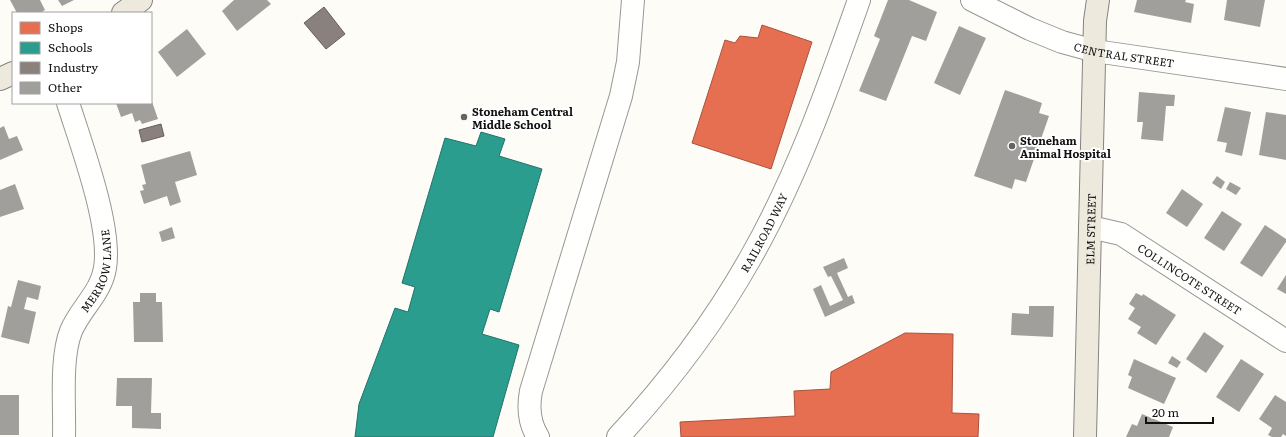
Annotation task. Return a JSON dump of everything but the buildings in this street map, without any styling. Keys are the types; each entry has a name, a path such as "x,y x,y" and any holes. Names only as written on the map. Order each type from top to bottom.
{"main road":[{"path":"124,12 141,0"},
{"name":"ELM STREET","path":"1090,0 1095,21"},
{"name":"ELM STREET","path":"1086,437 1095,21 1098,0"},
{"path":"0,79 12,73"}],"street":[{"path":"538,437 530,417 529,400 621,96 628,62 633,0"},
{"name":"RAILROAD WAY","path":"618,437 688,354 720,309 752,257 792,176 809,136 859,0"},
{"name":"CENTRAL STREET","path":"972,0 1055,40 1095,51 1286,79"},
{"name":"MERROW LANE","path":"64,437 65,356 67,341 76,321 99,288 104,276 106,260 104,231 97,200 68,104"},
{"name":"COLLINCOTE STREET","path":"1090,227 1115,232 1124,236 1286,341"}],"place":[{"name":"Stoneham Central Middle School","path":"464,117"},
{"name":"Stoneham Animal Hospital","path":"1012,146"}]}
